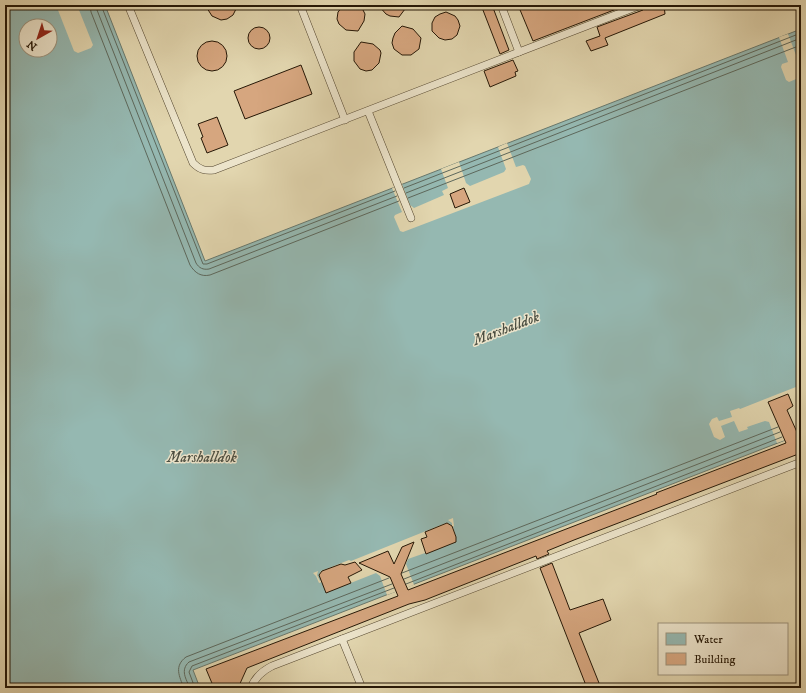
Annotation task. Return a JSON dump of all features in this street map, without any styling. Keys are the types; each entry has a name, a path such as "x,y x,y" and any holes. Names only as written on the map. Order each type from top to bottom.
{"lane":[{"path":"128,5 193,163 198,168 206,171 214,170 641,5"},
{"path":"300,5 345,120"},
{"path":"501,5 519,52"},
{"path":"368,111 411,218"},
{"path":"251,688 257,677 264,670 801,462"},
{"path":"342,639 362,688"}],"water":[{"name":"Marshalldok","path":"5,5 105,5 205,261 801,29 801,434 193,670 200,688 5,688"}],"pier":[{"path":"56,5 77,5 93,45 91,48 78,53 74,51"},
{"path":"788,34 796,55 801,57 801,77 789,82 786,80 781,67 782,64 788,62 779,37"},
{"path":"507,143 516,167 523,165 525,166 531,179 529,184 403,232 400,231 394,217 402,212 392,188 402,184 410,205 414,208 444,195 442,191 448,188 441,169 459,162 466,183 470,186 504,172 506,169 498,147"},
{"path":"801,385 801,408 798,409 797,412 801,423 801,434 777,443 769,422 765,421 747,427 748,429 739,432 734,421 721,426 725,437 720,440 714,437 709,424 712,419 717,417 719,421 732,417 730,411 740,409"},
{"path":"453,518 453,527 456,537 454,542 426,554 425,553 408,559 406,564 414,585 387,595 380,576 376,573 328,592 325,590 322,582 319,583 313,573 318,571 317,575 320,581 319,575 321,571 349,560 351,561 441,525 447,523 452,526 452,523 448,520"}],"building":[{"path":"205,5 238,5 233,15 227,19 221,20 212,16"},
{"path":"344,5 358,5 363,10 365,14 364,21 358,31 346,30 339,24 337,19 338,12"},
{"path":"378,5 408,5 399,17 386,14"},
{"path":"481,5 492,5 509,50 500,54"},
{"path":"518,5 627,5 533,41"},
{"path":"646,5 664,5 665,14 605,38 608,45 591,51 586,41 600,36 597,27 643,10"},
{"path":"446,12 455,16 460,26 457,35 452,39 445,40 439,38 432,31 432,23 435,17"},
{"path":"402,26 413,29 421,38 419,49 411,55 402,55 394,49 392,43 395,33"},
{"path":"259,27 267,30 270,38 267,46 259,49 251,46 248,38 251,30"},
{"path":"212,41 218,42 226,50 226,62 218,70 212,71 206,70 198,62 197,56 198,50 206,42"},
{"path":"361,42 373,44 380,50 381,53 379,63 372,70 366,71 360,69 354,61 354,52"},
{"path":"513,60 518,71 515,72 516,76 490,87 484,71"},
{"path":"301,65 312,94 245,119 234,91"},
{"path":"217,117 228,145 207,153 201,138 203,137 198,124"},
{"path":"464,188 470,202 455,208 450,194"},
{"path":"788,394 793,406 787,410 801,441 801,453 574,540 547,551 549,554 537,559 536,556 247,668 238,688 214,688 206,669 398,596 390,577 359,563 388,551 394,564 402,547 414,542 401,574 408,590 657,494 656,493 786,443 768,402"},
{"path":"447,523 452,526 456,537 456,542 426,554 421,539 427,537 425,532"},
{"path":"355,562 362,570 348,577 351,583 326,593 319,575 322,571 341,564 345,565"},
{"path":"552,563 570,610 603,599 611,620 579,633 601,688 587,688 540,568"}]}
